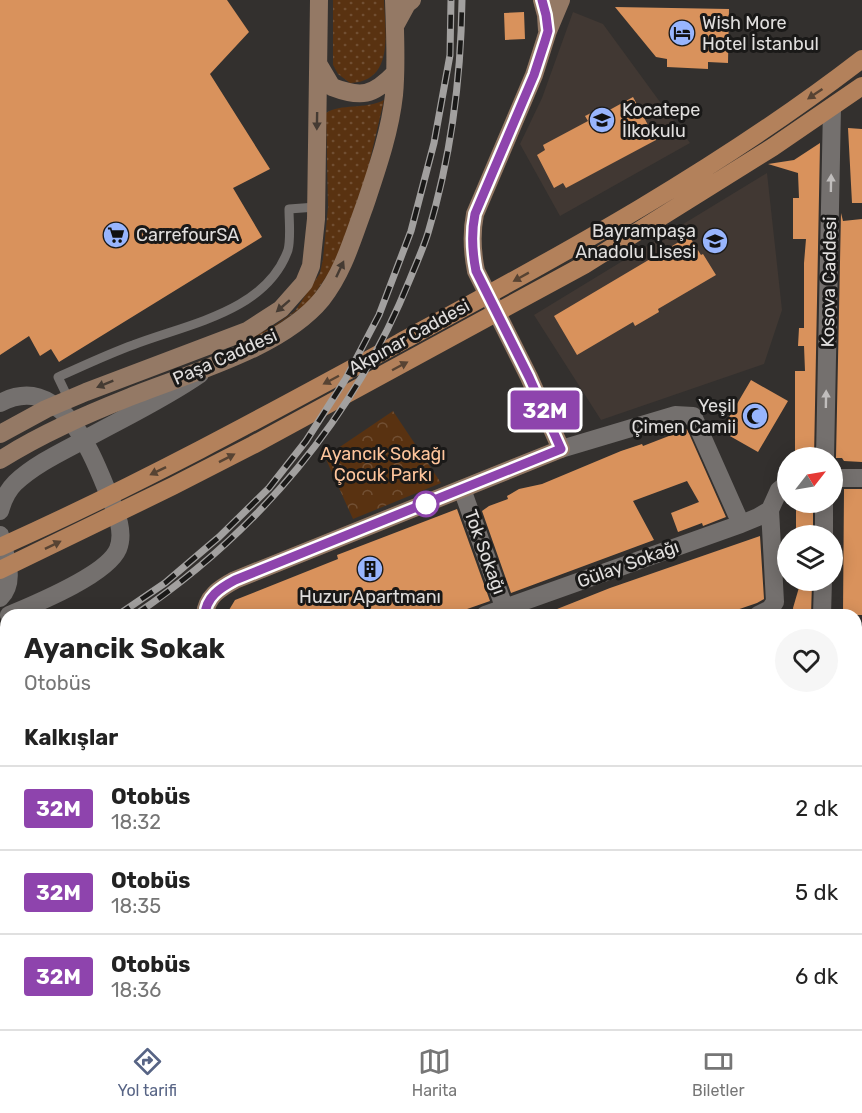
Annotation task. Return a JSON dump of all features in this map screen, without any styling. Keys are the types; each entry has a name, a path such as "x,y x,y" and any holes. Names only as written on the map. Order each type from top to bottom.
{"main road":[{"name":"Paşa Caddesi","path":"0,434 129,374 247,331 281,309 304,283 311,266 316,207 319,0"},
{"name":"Paşa Caddesi","path":"0,460 26,444 77,419 213,365 283,332 305,316 333,284 349,250 381,153 392,105 395,73 394,0"},
{"path":"395,27 407,4 412,0"},
{"path":"542,0 548,31"},
{"path":"206,609 212,596 235,580 561,449 529,377 476,271 471,231 475,214 534,75 561,0"},
{"name":"Akpınar Caddesi","path":"0,548 254,421 572,249 725,154 821,91 862,59"},
{"path":"318,63 332,87 356,94 365,94 377,89 395,73"},
{"name":"Akpınar Caddesi","path":"0,570 253,445 584,266 754,159 862,86"}],"street":[{"name":"Kosova Caddesi","path":"825,447 832,107"},
{"path":"0,511 3,499 15,483 28,472 172,393 213,365"},
{"path":"0,403 31,396 64,412 83,438 119,523 120,539 117,551 109,561 73,585 23,609"},
{"path":"561,449 675,415 693,416 741,524"},
{"path":"843,478 862,478"},
{"name":"Tok Sokağı","path":"462,489 505,609"},
{"path":"770,609 775,602 770,510 777,492"},
{"name":"Gülay Sokağı","path":"514,609 758,518 770,510"},
{"path":"0,536 10,579 6,592 0,598"},
{"path":"822,609 823,591"}],"lane":[{"path":"69,400 58,377 132,345 227,311 255,295 276,271 288,249 289,209 316,207"}],"shaded area":[{"name":"Kocatepe İlkokulu","path":"573,12 603,24 690,143 560,216 520,144 542,98"},
{"name":"Bayrampaşa Anadolu Lisesi","path":"767,173 782,310 764,364 601,420 534,315"}],"green space":[{"path":"333,0 384,0 386,40 384,53 381,64 374,74 364,80 350,83 338,74 333,65"},
{"path":"384,100 367,173 335,264 309,302 263,335 238,345 274,326 295,311 320,273 328,207 326,113 339,108 369,105"},
{"name":"Ayancık Sokağı Çocuk Parkı","path":"393,411 441,483 353,519 325,457"}],"building":[{"path":"0,0 227,0 249,32 210,74 270,169 233,188 262,237 59,362 51,349 40,356 29,336 0,355"},
{"name":"Wish More Hotel İstanbul","path":"615,7 729,9 728,63 708,62 708,69 667,67 667,59 656,57"},
{"path":"524,12 525,39 505,40 504,13"},
{"path":"633,97 656,140 566,188 563,183 554,188 537,155 545,150 543,145 588,121 585,116 601,108 604,113"},
{"path":"848,128 862,129 862,203 852,203"},
{"path":"820,143 814,447 795,447 795,371 805,371 804,346 798,346 799,328 804,328 806,239 793,239 793,198 799,198 798,173 768,164 794,160"},
{"path":"841,213 843,221 862,219 862,462 844,461 843,447 836,447"},
{"path":"689,236 716,275 658,309 659,312 635,326 633,322 577,355 554,316"},
{"name":"Yeşil Çimen Camii","path":"751,380 788,401 758,452 721,431"},
{"path":"687,429 726,517 678,532 671,513 699,502 687,481 633,501 654,540 511,593 482,511 508,499 507,496 519,489 542,484 621,451 642,444 643,446"},
{"path":"844,489 862,489 862,609 843,609"},
{"path":"457,509 490,601 467,609 230,609 235,600 338,559 337,555"},
{"path":"796,513 813,513 813,525 796,525"},
{"path":"760,536 764,599 757,603 740,609 557,609 610,588"},
{"path":"798,591 812,591 811,609 793,608"}],"railway":[{"path":"127,609 165,583 219,537 269,488 306,441 345,380 379,315 411,231 434,143 450,55 451,0"},
{"path":"143,609 222,547 298,468 331,425 361,378 387,330 424,245 443,176 457,88 462,0"}],"bus line":[{"name":"32M","path":"205,609 212,596 235,580 561,449 529,377 476,271 471,231 475,214 534,75 545,41 548,31 542,0"}],"place":[{"name":"Wish More Hotel İstanbul","path":"682,33"},
{"name":"Kocatepe İlkokulu","path":"602,120"},
{"name":"CarrefourSA","path":"116,235"},
{"name":"Bayrampaşa Anadolu Lisesi","path":"715,241"},
{"name":"Yeşil Çimen Camii","path":"755,416"},
{"name":"Huzur Apartmanı","path":"370,569"}]}
